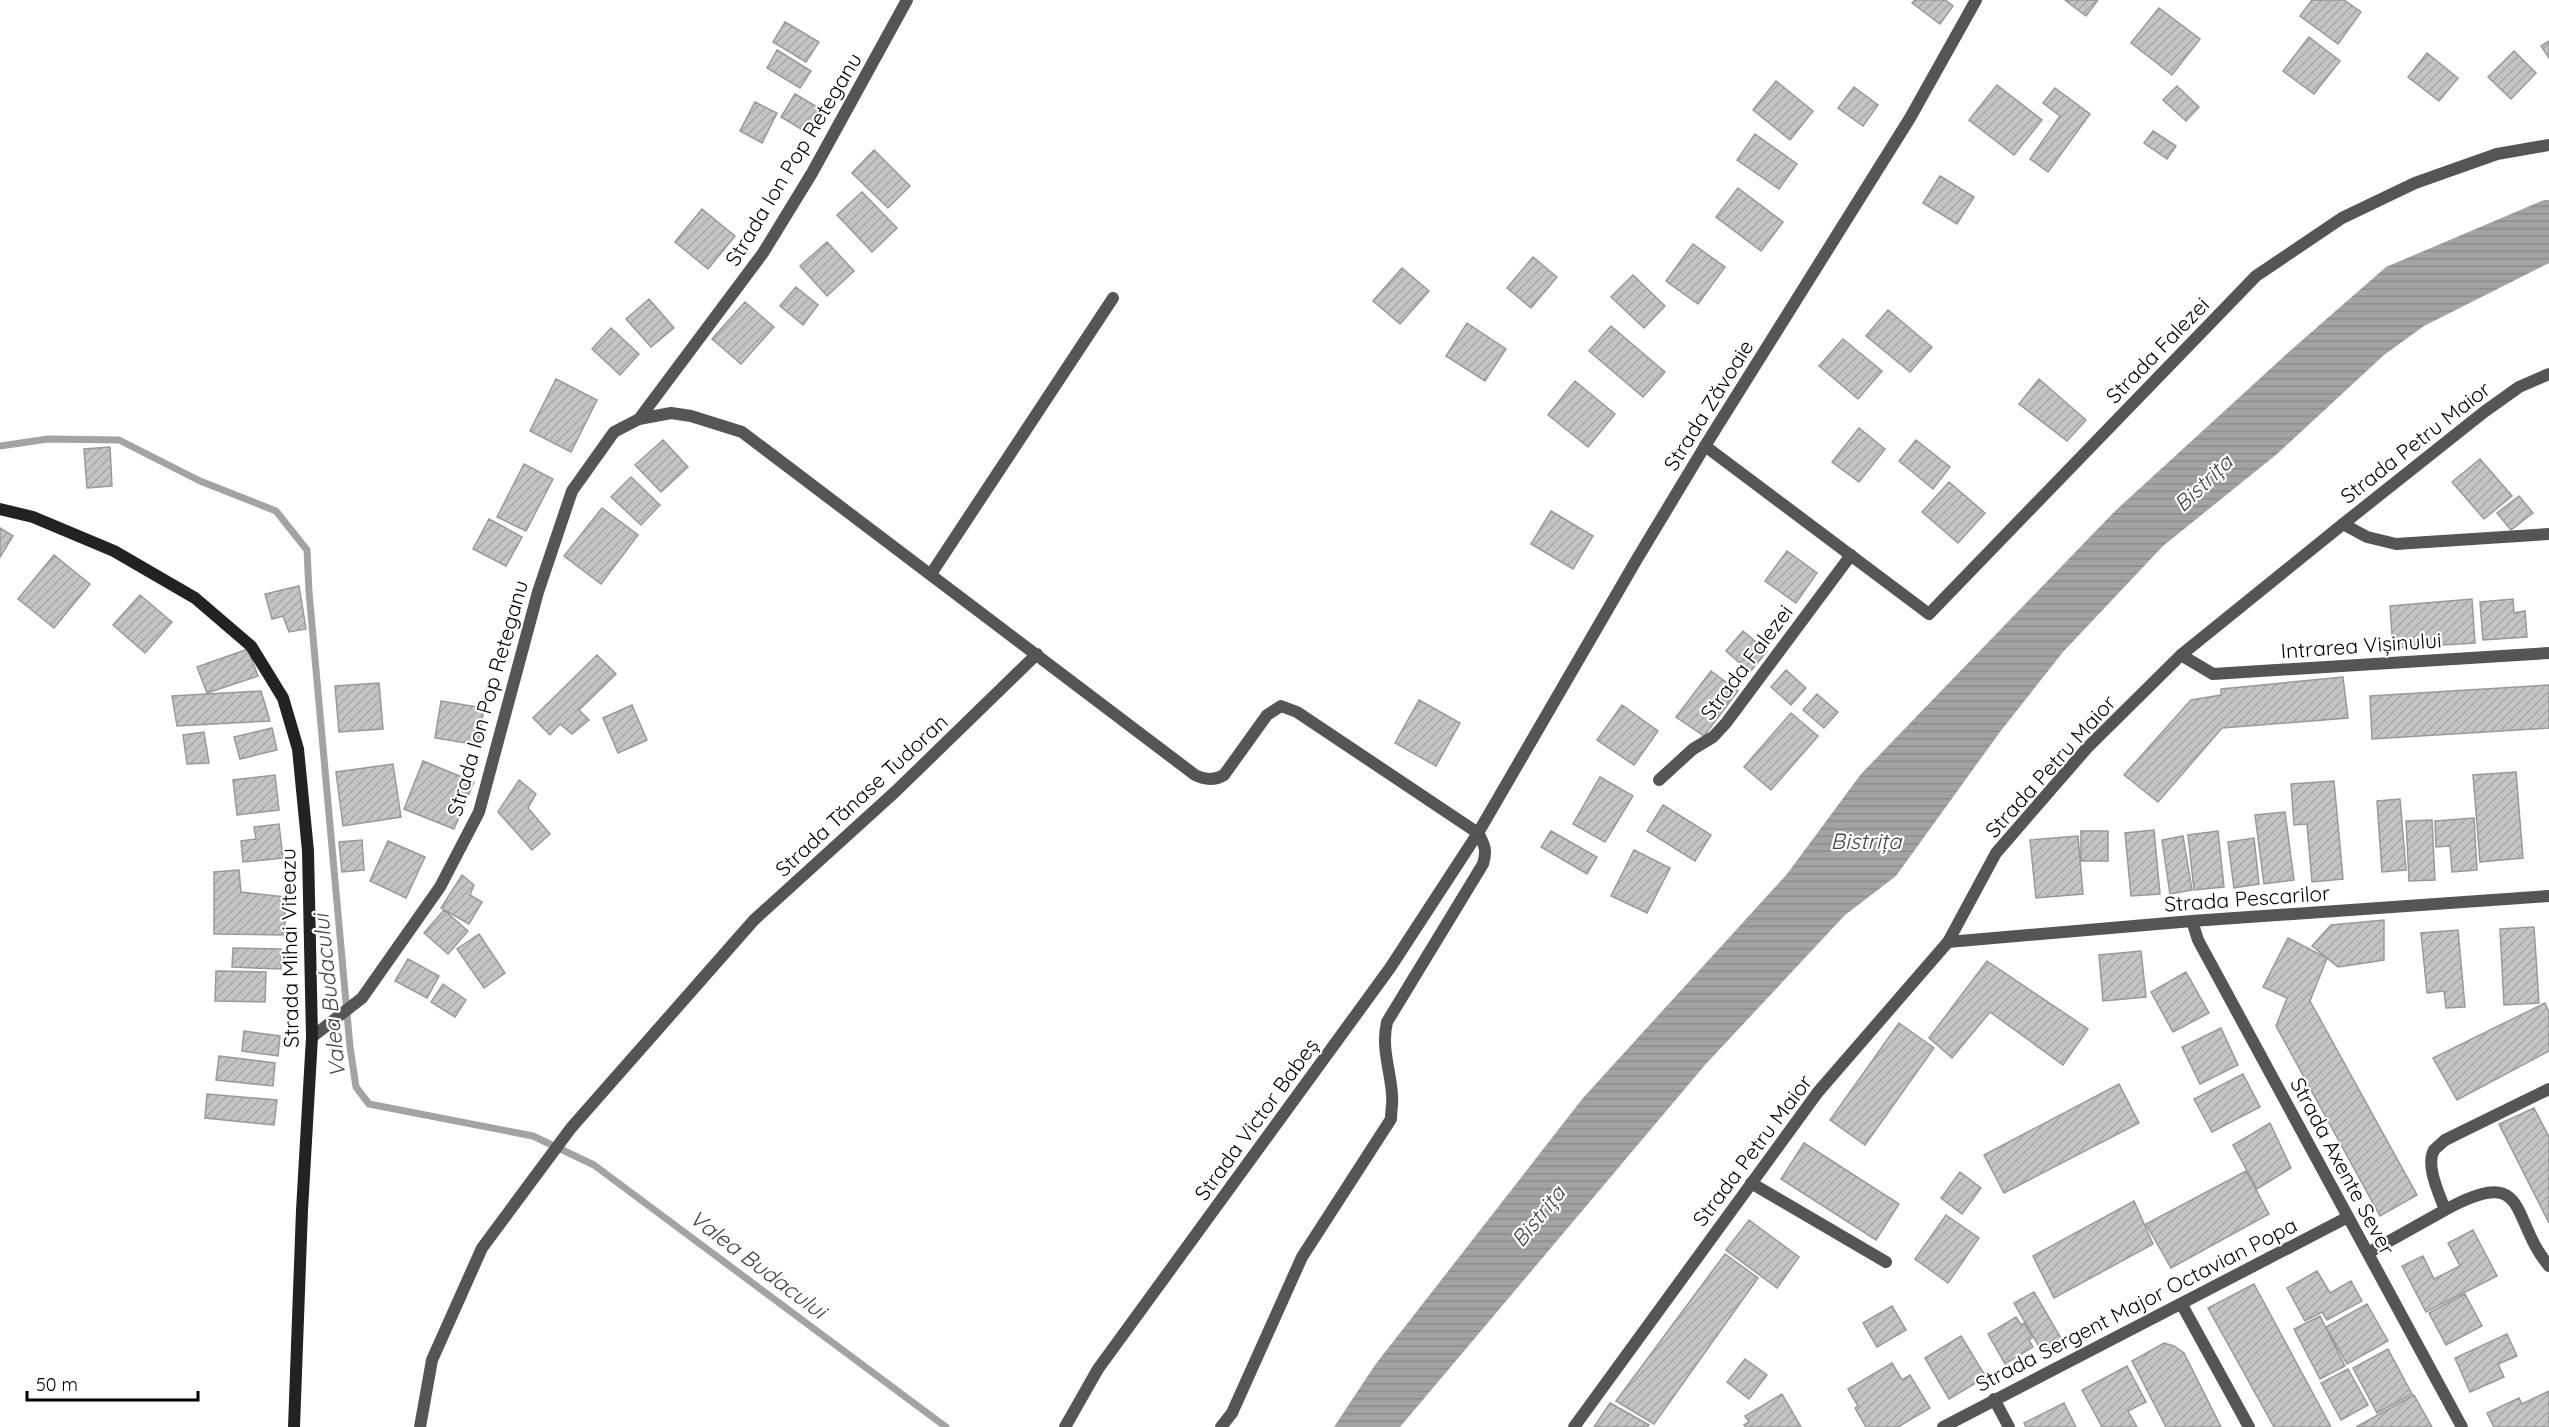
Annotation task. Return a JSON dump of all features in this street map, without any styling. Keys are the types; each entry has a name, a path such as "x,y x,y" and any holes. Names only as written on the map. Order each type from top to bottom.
{"main road":[{"name":"Strada Mihai Viteazu","path":"0,509 33,517 114,551 195,598 251,646 283,698 298,749 308,851 312,1037 302,1210 294,1427"}],"street":[{"name":"Strada Ion Pop Reteganu","path":"639,419 763,254 812,173 907,0"},
{"name":"Strada Zăvoaie","path":"1478,833 1636,559 1910,118 1976,0"},
{"name":"Strada Falezei","path":"1705,446 1929,614 2256,276 2342,218 2415,183 2497,154 2549,145"},
{"path":"930,574 1113,298"},
{"name":"Strada Petru Maior","path":"1574,1427 1818,1092 1948,942 1996,853 2087,748 2181,655 2510,393 2549,374"},
{"name":"Strada Ion Pop Reteganu","path":"312,1037 362,998 440,887 479,812 538,592 572,491 614,432 639,419 671,413 691,416 742,432 1037,654"},
{"path":"2343,524 2367,537 2396,544 2549,534"},
{"name":"Strada Falezei","path":"1659,780 1693,749 1713,737 1726,723 1851,555"},
{"name":"Intrarea Vișinului","path":"2181,655 2213,674 2549,653"},
{"path":"1037,654 1202,778 1217,779 1224,775 1267,715 1281,706 1297,712 1478,833 1485,845 1486,853 1483,864 1387,1022 1384,1036 1385,1058 1393,1095 1391,1119 1302,1257 1232,1413 1221,1427"},
{"name":"Strada Tănase Tudoran","path":"420,1427 432,1360 482,1248 571,1128 754,920 897,791 1037,654"},
{"name":"Strada Victor Babeș","path":"1065,1427 1098,1369 1390,968 1478,833"},
{"name":"Strada Pescarilor","path":"1948,942 2192,921 2549,897"},
{"name":"Strada Axente Sever","path":"2192,921 2198,940 2462,1427"},
{"path":"2445,1210 2434,1177 2432,1162 2434,1151 2445,1140 2461,1131 2549,1089"},
{"path":"1751,1183 1886,1262"},
{"path":"2368,1253 2468,1197 2485,1191 2495,1191 2512,1199 2523,1216 2538,1251 2549,1266"},
{"name":"Strada Sergent Major Octavian Popa","path":"1943,1427 2348,1217"},
{"path":"2181,1305 2249,1427"},
{"path":"1994,1399 2008,1427"}],"water":[{"name":"Bistrița","path":"2544,200 2549,200 2549,263 2424,326 2384,355 2277,454 2163,546 2063,652 2000,732 1896,876 1845,915 1705,1065 1400,1427 1334,1427 1375,1365 1583,1098 1787,874 1861,774 2114,512 2291,350 2386,267"}],"building":[{"path":"1915,0 1945,0 1953,6 1940,24 1912,3"},
{"path":"2065,0 2098,0 2086,16"},
{"path":"2312,0 2344,0 2361,12 2338,44 2300,16"},
{"path":"2159,8 2200,39 2172,75 2131,43"},
{"path":"785,22 819,42 806,62 773,42"},
{"path":"2309,37 2340,61 2314,94 2283,71"},
{"path":"2549,41 2549,58 2541,46"},
{"path":"777,50 811,71 800,88 767,68"},
{"path":"2514,51 2536,73 2511,99 2488,77"},
{"path":"2427,53 2458,78 2439,101 2408,77"},
{"path":"1776,81 1813,111 1790,140 1753,110"},
{"path":"1997,85 2042,120 2014,155 1969,120"},
{"path":"2177,86 2199,107 2186,121 2163,100"},
{"path":"1854,87 1878,105 1863,126 1838,108"},
{"path":"2055,88 2090,114 2048,172 2030,159 2060,116 2043,103"},
{"path":"795,94 819,108 806,132 781,117"},
{"path":"755,102 777,113 762,143 740,131"},
{"path":"2153,131 2176,146 2167,159 2144,143"},
{"path":"1755,134 1797,164 1779,189 1737,160"},
{"path":"874,150 910,186 888,208 852,173"},
{"path":"1940,176 1974,197 1957,224 1923,203"},
{"path":"1738,188 1783,222 1761,251 1716,217"},
{"path":"862,192 897,228 872,252 837,215"},
{"path":"702,209 735,236 708,269 675,242"},
{"path":"827,242 854,271 827,296 800,266"},
{"path":"1693,244 1725,267 1698,304 1666,281"},
{"path":"1533,257 1557,277 1531,308 1507,288"},
{"path":"1402,268 1429,291 1400,324 1373,301"},
{"path":"1633,275 1665,306 1644,328 1611,297"},
{"path":"796,287 818,305 803,325 780,306"},
{"path":"649,299 674,328 651,347 626,319"},
{"path":"745,302 774,327 741,364 712,339"},
{"path":"1888,310 1932,347 1910,372 1866,336"},
{"path":"1467,323 1506,349 1485,381 1446,356"},
{"path":"1611,326 1665,372 1643,397 1589,351"},
{"path":"611,328 639,354 620,375 592,349"},
{"path":"1843,339 1882,371 1858,399 1819,366"},
{"path":"556,379 597,400 571,452 530,431"},
{"path":"2039,379 2086,420 2067,441 2019,404"},
{"path":"1575,381 1615,414 1588,447 1548,415"},
{"path":"1859,428 1885,449 1859,482 1832,462"},
{"path":"663,440 688,467 661,492 635,465"},
{"path":"1916,440 1950,467 1933,489 1899,461"},
{"path":"110,447 112,486 87,488 84,449"},
{"path":"2480,459 2512,496 2484,519 2452,482"},
{"path":"524,464 553,479 526,531 497,517"},
{"path":"631,477 660,505 641,525 611,497"},
{"path":"1949,482 1985,513 1958,543 1922,512"},
{"path":"2519,496 2533,513 2511,530 2497,513"},
{"path":"602,508 638,535 601,584 564,556"},
{"path":"1551,511 1593,536 1573,569 1531,544"},
{"path":"489,519 522,537 506,566 473,549"},
{"path":"0,528 13,536 0,557"},
{"path":"1787,551 1817,573 1796,603 1765,581"},
{"path":"54,555 90,584 54,628 18,599"},
{"path":"299,586 306,629 289,632 283,616 272,619 265,594"},
{"path":"140,595 172,622 145,653 113,625"},
{"path":"2472,599 2475,643 2393,648 2390,606"},
{"path":"2513,599 2514,613 2525,611 2527,637 2483,640 2480,602"},
{"path":"1743,631 1767,651 1750,672 1726,651"},
{"path":"248,649 258,676 207,693 197,667"},
{"path":"597,655 616,674 579,710 589,720 572,734 560,724 550,735 533,718"},
{"path":"1786,670 1806,688 1791,705 1771,687"},
{"path":"1711,671 1738,691 1704,736 1676,717"},
{"path":"2343,677 2348,718 2222,728 2158,802 2124,775 2191,700 2221,695 2221,689"},
{"path":"379,683 383,729 339,732 335,686"},
{"path":"2549,685 2549,728 2372,739 2370,696"},
{"path":"261,691 270,721 177,726 172,696"},
{"path":"1817,694 1838,712 1824,728 1803,710"},
{"path":"1419,700 1460,723 1436,766 1395,743"},
{"path":"441,701 484,708 478,745 435,738"},
{"path":"632,705 647,740 618,753 603,718"},
{"path":"1622,705 1658,731 1634,765 1597,740"},
{"path":"1791,713 1818,736 1771,790 1744,767"},
{"path":"272,728 277,750 240,759 234,737"},
{"path":"204,732 209,763 187,764 183,735"},
{"path":"423,761 474,782 454,829 404,809"},
{"path":"393,764 401,817 343,826 336,772"},
{"path":"2516,772 2523,858 2480,862 2473,775"},
{"path":"275,775 279,810 237,815 233,780"},
{"path":"1600,777 1633,796 1605,842 1573,824"},
{"path":"519,780 536,794 528,808 550,834 532,850 498,812"},
{"path":"2334,781 2343,879 2312,882 2307,824 2294,825 2291,784"},
{"path":"2400,799 2406,870 2382,872 2377,801"},
{"path":"1663,805 1711,835 1695,861 1647,831"},
{"path":"2285,812 2294,880 2264,884 2255,815"},
{"path":"2474,818 2477,870 2452,872 2450,846 2436,847 2435,821"},
{"path":"2432,820 2435,880 2409,881 2406,821"},
{"path":"279,824 283,858 243,862 241,841 256,839 254,827"},
{"path":"2154,830 2160,894 2131,896 2125,833"},
{"path":"1551,831 1597,857 1587,874 1541,847"},
{"path":"2081,831 2108,831 2108,861 2081,861"},
{"path":"2218,831 2224,887 2194,890 2188,835"},
{"path":"2078,836 2083,894 2036,898 2030,840"},
{"path":"2183,836 2192,890 2170,894 2162,840"},
{"path":"2254,838 2259,884 2234,888 2228,842"},
{"path":"362,840 364,870 342,872 339,842"},
{"path":"388,841 425,857 406,898 370,881"},
{"path":"1634,850 1670,868 1647,913 1611,896"},
{"path":"239,870 241,892 285,897 285,935 214,934 214,872"},
{"path":"462,875 474,885 470,895 482,902 469,924 441,908"},
{"path":"444,910 468,931 448,954 424,933"},
{"path":"2384,920 2384,960 2338,967 2312,946 2331,925"},
{"path":"2534,927 2539,1003 2504,1005 2500,929"},
{"path":"2458,930 2465,1007 2446,1008 2444,991 2427,993 2421,933"},
{"path":"479,934 505,973 484,988 457,949"},
{"path":"2288,938 2327,958 2310,1001 2417,1195 2380,1216 2276,1026 2287,998 2263,987"},
{"path":"233,948 281,949 281,969 232,967"},
{"path":"2141,951 2146,997 2103,1001 2099,955"},
{"path":"408,959 439,976 427,998 395,981"},
{"path":"1987,961 2088,1029 2063,1065 1990,1012 1952,1058 1929,1038"},
{"path":"216,971 266,972 265,1002 215,1001"},
{"path":"2186,972 2209,1013 2173,1032 2151,992"},
{"path":"443,984 466,1000 455,1017 431,1002"},
{"path":"2545,1003 2549,1012 2549,1051 2457,1100 2433,1058"},
{"path":"1899,1023 1934,1048 1865,1145 1830,1120"},
{"path":"2221,1028 2238,1065 2200,1084 2182,1047"},
{"path":"244,1031 280,1036 278,1056 242,1051"},
{"path":"219,1056 275,1063 273,1086 216,1080"},
{"path":"2243,1074 2260,1107 2212,1132 2194,1099"},
{"path":"2119,1084 2139,1123 2004,1193 1984,1155"},
{"path":"207,1094 277,1100 274,1125 205,1118"},
{"path":"2534,1108 2549,1137 2549,1223 2499,1124"},
{"path":"2270,1123 2291,1168 2257,1189 2233,1145"},
{"path":"1804,1143 1899,1204 1876,1240 1781,1179"},
{"path":"2246,1171 2269,1214 2171,1268 2146,1224"},
{"path":"1960,1172 1981,1188 1962,1214 1941,1198"},
{"path":"2134,1201 2153,1244 2054,1298 2033,1256"},
{"path":"1946,1215 1979,1238 1948,1283 1915,1259"},
{"path":"1749,1220 1799,1257 1777,1288 1726,1250"},
{"path":"2473,1230 2497,1276 2426,1312 2402,1266 2423,1256 2434,1279 2460,1266 2448,1243"},
{"path":"1725,1254 1758,1278 1654,1424 1616,1401"},
{"path":"2317,1271 2330,1293 2351,1281 2362,1301 2327,1320 2322,1312 2305,1321 2287,1288"},
{"path":"2254,1284 2331,1427 2274,1427 2208,1308"},
{"path":"2034,1292 2062,1340 2042,1352 2014,1303"},
{"path":"2465,1294 2482,1326 2446,1345 2429,1313"},
{"path":"2367,1304 2388,1341 2347,1364 2326,1327"},
{"path":"1892,1306 1906,1330 1877,1347 1863,1323"},
{"path":"2320,1316 2345,1366 2320,1379 2294,1329"},
{"path":"2016,1317 2021,1325 2024,1323 2033,1337 2029,1340 2033,1347 2005,1364 1988,1334"},
{"path":"2507,1334 2517,1356 2498,1364 2504,1377 2470,1392 2455,1358"},
{"path":"1961,1336 1986,1377 1949,1399 1925,1358"},
{"path":"2164,1343 2184,1353 2221,1427 2166,1427 2132,1361"},
{"path":"2388,1349 2412,1394 2377,1413 2353,1368"},
{"path":"1745,1359 1767,1375 1749,1399 1727,1382"},
{"path":"1892,1363 1902,1380 1910,1375 1930,1408 1898,1427 1866,1427 1855,1408 1858,1406 1848,1389"},
{"path":"2127,1366 2146,1402 2128,1411 2137,1427 2102,1427 2082,1390"},
{"path":"2348,1369 2368,1405 2341,1420 2321,1383"},
{"path":"2549,1391 2549,1427 2494,1427 2487,1413 2519,1398 2522,1404"},
{"path":"1782,1394 1801,1427 1746,1427 1744,1425 1749,1422 1745,1416"},
{"path":"2414,1395 2432,1427 2356,1427"},
{"path":"1610,1403 1649,1425 1647,1427 1594,1427"},
{"path":"2064,1403 2076,1427 2026,1427 2024,1423"}],"waterway":[{"name":"Valea Budacului","path":"0,446 48,439 119,440 200,481 276,511 307,550 350,1047 356,1087 369,1104 533,1136 594,1165 946,1427"}]}
